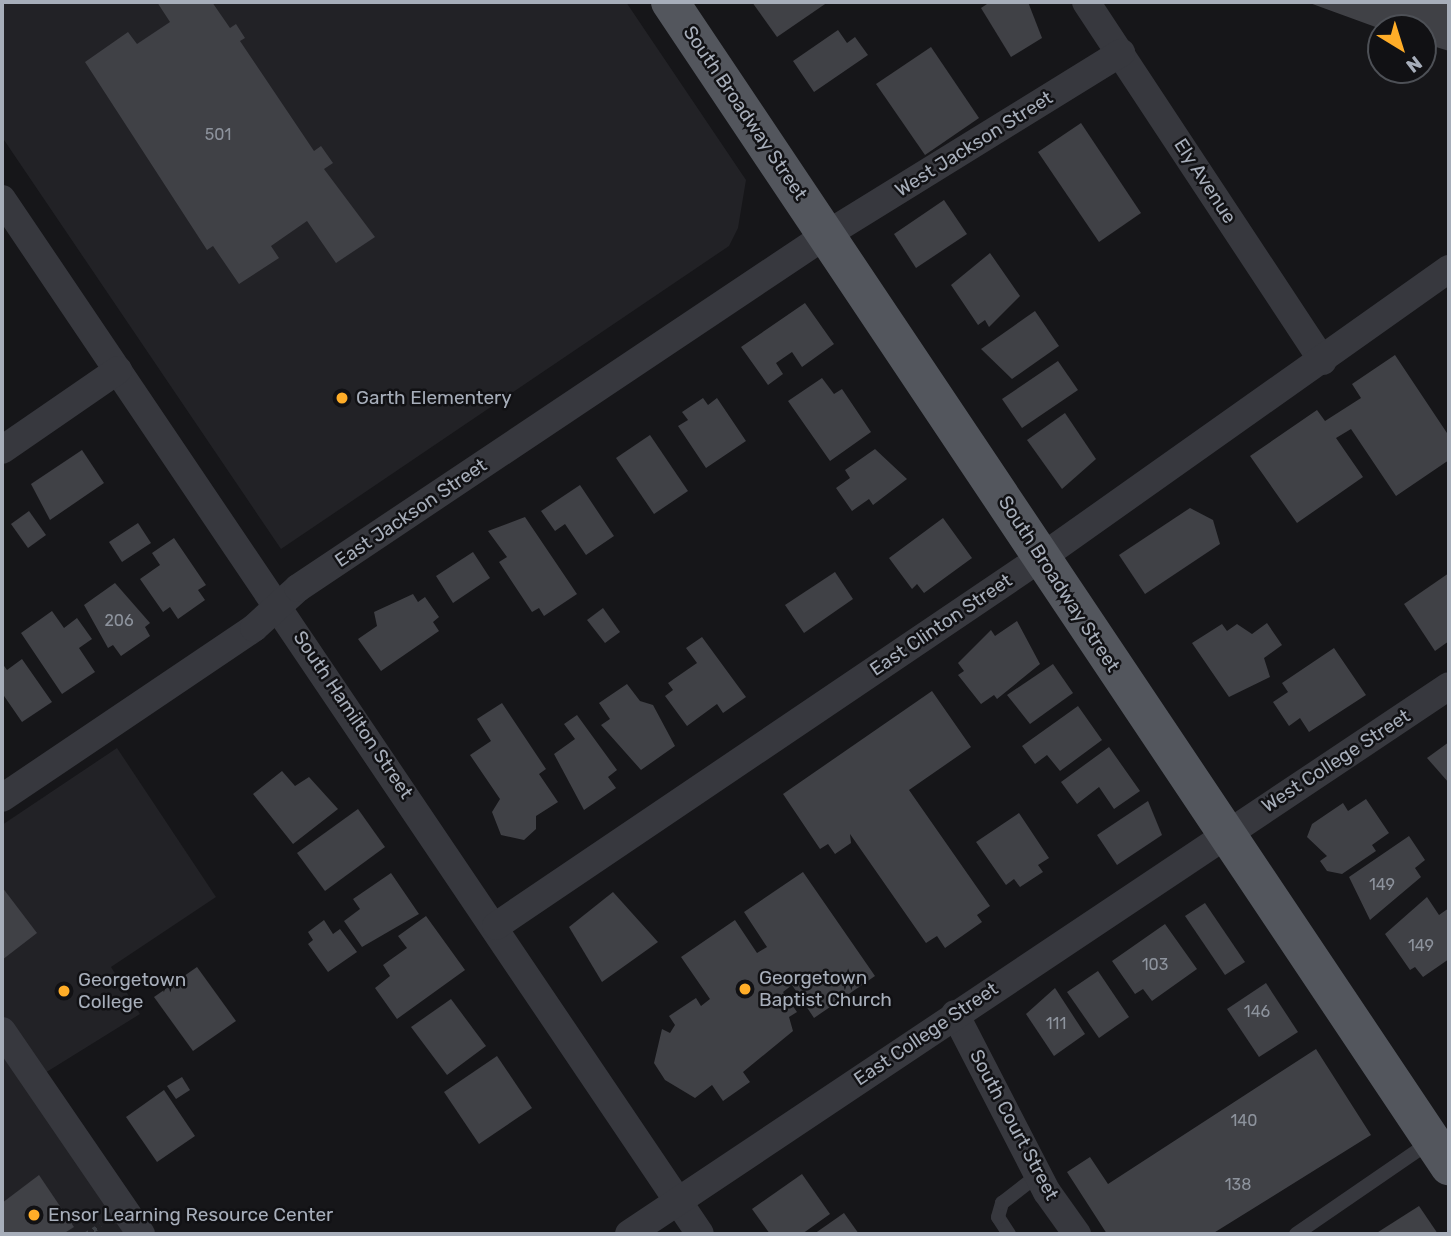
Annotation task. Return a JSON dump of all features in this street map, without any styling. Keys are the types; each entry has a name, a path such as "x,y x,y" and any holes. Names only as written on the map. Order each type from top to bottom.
{"main road":[{"name":"South Broadway Street","path":"670,2 1042,557 1223,835 1441,1153"}],"street":[{"name":"Ely Avenue","path":"1086,2 1323,360"},
{"name":"West Jackson Street","path":"826,235 1121,53"},
{"name":"South Hamilton Street","path":"2,199 496,926 700,1234"},
{"name":"East Jackson Street","path":"2,798 278,606 826,235"},
{"name":"East Clinton Street","path":"496,926 1042,557 1449,269"},
{"path":"2,450 118,370"},
{"name":"West College Street","path":"1223,835 1449,686"},
{"name":"East College Street","path":"629,1234 1223,835"},
{"name":"South Court Street","path":"955,1014 1038,1175 1077,1234"},
{"path":"2,1031 141,1234"}],"lane":[{"path":"1296,1234 1441,1153"},
{"path":"1009,1234 998,1217 1002,1203 1038,1175"}],"path":[{"path":"86,1234 107,1220"}],"shaded area":[{"name":"Garth Elementery","path":"2,2 626,2 746,180 738,228 729,246 281,549 2,137"},
{"name":"Georgetown College","path":"117,748 216,897 111,967 140,1014 24,1086 126,1234 2,1234 2,825"}],"building":[{"path":"157,2 212,2 230,28 236,24 245,38 240,41 314,151 321,146 333,163 324,169 375,237 336,263 307,221 271,246 279,258 239,284 213,246 207,250 85,62 128,32 137,44 170,22"},
{"path":"752,2 828,2 777,37"},
{"path":"990,2 1028,2 1042,38 1011,57 981,8"},
{"path":"1307,2 1449,2 1449,51 1437,47 1437,14 1367,14 1367,24"},
{"path":"838,30 847,43 855,37 868,55 814,92 793,61"},
{"path":"931,47 979,118 925,155 876,84"},
{"path":"1081,123 1141,213 1099,242 1038,152"},
{"path":"944,200 967,234 916,268 894,234"},
{"path":"990,253 1020,296 989,327 985,320 978,325 951,285"},
{"path":"805,303 834,344 802,367 792,352 776,363 783,374 768,385 741,347"},
{"path":"1035,311 1059,346 1012,379 981,349"},
{"path":"1395,355 1449,436 1449,460 1396,496 1351,429 1336,438 1363,477 1297,523 1250,456 1317,410 1325,421 1361,398 1352,384"},
{"path":"1058,361 1078,390 1022,428 1002,399"},
{"path":"822,378 834,394 842,389 871,432 830,461 788,401"},
{"path":"703,398 708,405 717,398 746,441 706,468 678,426 688,420 682,412"},
{"path":"1065,413 1096,459 1062,489 1027,440"},
{"path":"650,435 688,491 654,514 616,458"},
{"path":"875,449 907,479 873,505 869,499 852,511 836,488 850,478 845,470"},
{"path":"82,450 104,483 50,520 31,484"},
{"path":"580,485 614,536 586,555 565,524 555,531 541,511"},
{"path":"1190,508 1213,520 1220,544 1145,594 1119,555"},
{"path":"29,511 46,535 28,548 11,524"},
{"path":"525,517 577,594 544,616 539,608 532,612 499,562 507,557 488,531"},
{"path":"943,518 972,558 924,593 917,584 912,589 889,558"},
{"path":"138,523 151,543 122,562 109,542"},
{"path":"174,538 206,585 198,590 205,600 178,619 170,607 163,612 140,579 160,565 152,553"},
{"path":"473,552 490,578 453,603 436,576"},
{"path":"835,572 853,599 804,633 785,605"},
{"path":"1449,573 1449,641 1435,651 1404,604"},
{"path":"115,583 150,623 145,627 150,636 121,656 113,645 108,648 84,605"},
{"path":"413,594 418,602 425,597 439,617 433,622 439,631 381,671 358,639 377,626 374,612"},
{"path":"603,608 620,632 605,643 587,620"},
{"path":"52,611 64,628 77,618 92,639 79,648 95,672 62,694 21,633"},
{"path":"1017,621 1040,664 997,699 994,695 981,704 958,675 964,671 958,663 991,630 995,636"},
{"path":"1267,623 1282,645 1264,658 1270,677 1229,697 1192,643 1222,624 1227,631 1237,624 1252,634"},
{"path":"702,637 746,697 723,713 717,704 687,726 665,696 673,690 668,683 697,663 686,648"},
{"path":"1334,648 1366,695 1309,732 1300,718 1289,726 1273,702 1288,692 1282,683"},
{"path":"22,659 52,702 22,722 2,693 2,663 7,670"},
{"path":"1053,664 1073,693 1030,724 1007,695"},
{"path":"627,684 640,701 653,705 675,746 641,770 601,725 610,719 599,703"},
{"path":"932,691 971,747 909,790 990,906 977,915 982,922 945,948 937,936 926,943 850,834 851,843 835,854 828,844 820,849 783,794"},
{"path":"502,703 546,769 539,774 558,802 536,816 536,829 524,840 501,835 492,812 500,799 470,755 491,741 477,719"},
{"path":"1078,706 1102,740 1060,771 1047,755 1035,764 1022,746"},
{"path":"577,715 617,770 608,777 616,788 584,810 554,754 575,739 564,724"},
{"path":"1449,742 1449,783 1427,758"},
{"path":"1109,747 1140,791 1114,809 1099,787 1077,804 1061,782"},
{"path":"282,771 295,786 309,777 338,809 293,844 253,794"},
{"path":"1366,799 1389,833 1372,845 1376,851 1342,874 1327,871 1320,861 1327,856 1307,837 1312,824 1343,803 1348,811"},
{"path":"1148,801 1162,835 1117,865 1097,835"},
{"path":"358,809 385,847 325,891 297,853"},
{"path":"1019,813 1049,858 1038,865 1043,872 1020,887 1014,879 1006,885 976,842"},
{"path":"1409,836 1425,860 1415,868 1421,877 1370,920 1349,877"},
{"name":"Georgetown Baptist Church","path":"803,872 875,976 814,1018 792,985 783,992 797,1012 789,1017 793,1031 743,1072 750,1082 723,1101 712,1085 695,1098 665,1080 654,1063 662,1029 670,1033 675,1025 669,1016 696,998 701,1006 710,999 681,957 735,920 757,953 767,947 744,912"},
{"path":"391,873 419,914 362,947 344,921 360,909 353,899"},
{"path":"2,887 37,933 2,960"},
{"path":"613,892 658,942 602,982 569,927"},
{"path":"1427,897 1439,915 1449,908 1449,959 1423,977 1415,967 1410,970 1385,934"},
{"path":"1205,903 1245,962 1225,975 1185,916"},
{"path":"426,916 465,970 397,1019 375,988 390,976 383,965 407,948 398,936"},
{"path":"324,920 333,934 340,929 357,952 328,972 308,944 313,940 308,932"},
{"path":"1165,924 1197,969 1152,1001 1143,989 1135,994 1112,961"},
{"path":"197,967 236,1021 193,1051 154,997"},
{"path":"1098,971 1129,1017 1099,1038 1067,992"},
{"path":"1266,983 1298,1032 1259,1057 1227,1009"},
{"path":"1055,988 1085,1034 1054,1056 1026,1014"},
{"path":"451,999 486,1046 447,1075 411,1027"},
{"path":"1316,1049 1371,1135 1212,1234 1107,1234 1067,1172 1090,1157 1108,1184"},
{"path":"497,1056 532,1108 479,1144 444,1092"},
{"path":"182,1077 190,1090 176,1099 167,1086"},
{"path":"164,1090 195,1136 157,1162 126,1117"},
{"path":"802,1174 830,1214 802,1234 770,1234 752,1209"},
{"name":"Ensor Learning Resource Center","path":"39,1175 74,1227 63,1234 2,1234 2,1203"},
{"path":"1419,1206 1438,1234 1375,1234"},
{"path":"844,1213 859,1234 814,1234"}],"place":[{"name":"Garth Elementery","path":"342,398"},
{"name":"Georgetown Baptist Church","path":"745,989"},
{"name":"Georgetown College","path":"64,991"},
{"name":"Ensor Learning Resource Center","path":"34,1215"}]}
